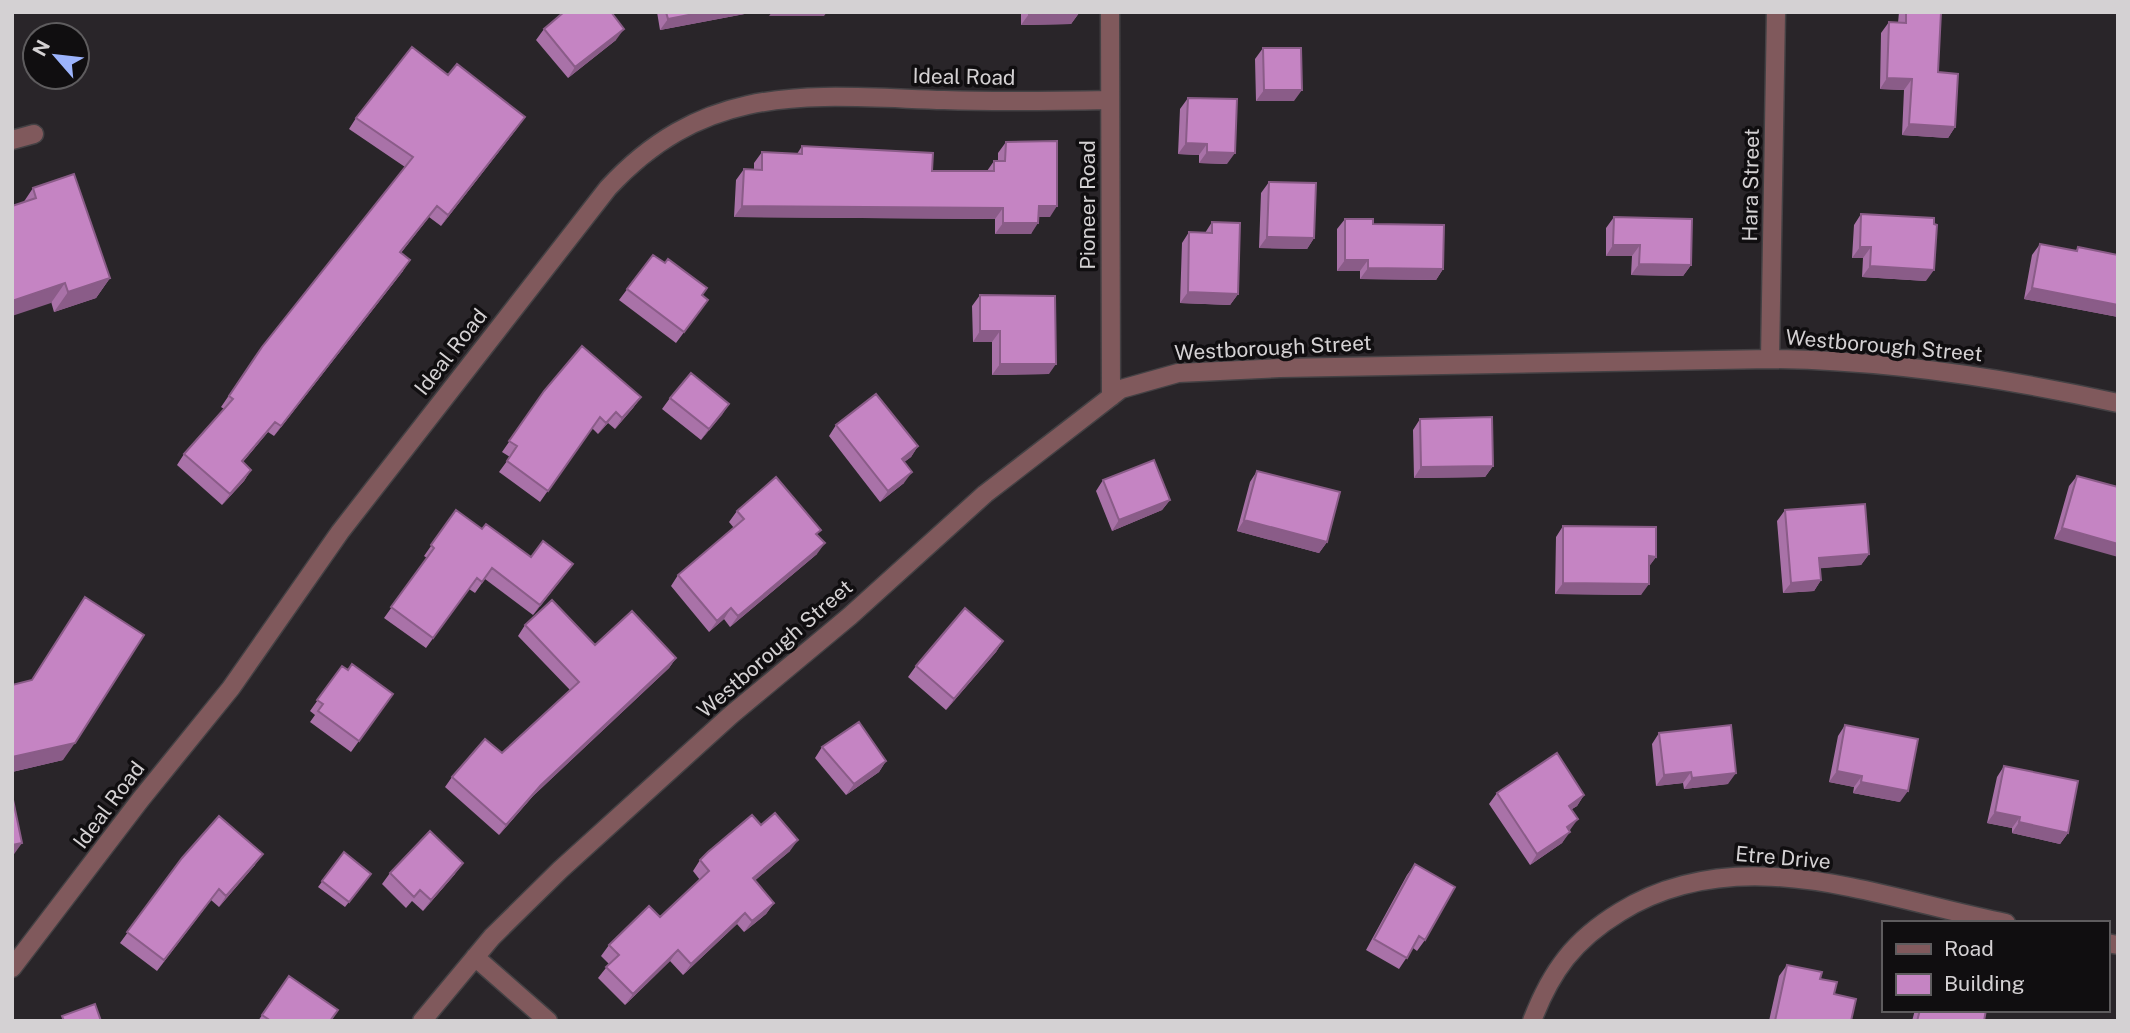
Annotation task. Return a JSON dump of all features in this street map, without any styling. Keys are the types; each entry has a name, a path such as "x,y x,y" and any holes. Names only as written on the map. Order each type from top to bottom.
{"street":[{"name":"Pioneer Road","path":"1111,12 1111,397"},
{"name":"Hara Street","path":"1770,359 1776,12"},
{"name":"Ideal Road","path":"12,968 141,799 231,688 340,532 608,187 635,158 685,125 712,114 739,106 808,96 967,101 1110,100"},
{"path":"12,140 34,134"},
{"name":"Westborough Street","path":"422,1021 475,957 560,870 731,715 850,616 985,494 1121,389 1178,373 1294,367 1770,359 1826,360 1933,371 2039,385 2118,403"},
{"name":"Etre Drive","path":"1532,1021 1558,965 1585,937 1633,904 1690,881 1732,874 1817,880 1997,921"},
{"path":"475,957 548,1021"}],"building":[{"path":"564,12 611,12 624,29 575,67 544,29"},
{"path":"666,12 704,12 668,19"},
{"path":"1079,12 1079,13 1029,14"},
{"path":"1906,12 1941,12 1938,72 1958,74 1955,127 1909,124 1912,79 1887,78 1889,22 1906,23"},
{"path":"412,47 448,75 457,64 525,117 448,215 437,206 400,252 410,260 281,426 275,422 242,461 251,470 230,494 184,454 233,399 229,396 262,347 413,157 356,118"},
{"path":"1263,48 1301,48 1302,90 1264,90"},
{"path":"1188,98 1237,99 1235,153 1207,152 1207,144 1186,143"},
{"path":"1057,141 1057,206 1039,206 1038,223 1003,223 1003,208 742,206 744,169 762,170 762,152 802,154 802,146 933,153 932,171 994,171 994,161 1005,161 1006,142"},
{"path":"74,174 110,278 68,292 65,283 12,301 12,206 36,198 33,188"},
{"path":"1269,182 1316,183 1314,238 1267,237"},
{"path":"1861,214 1934,218 1934,224 1937,225 1934,270 1870,266 1871,247 1860,247"},
{"path":"1614,217 1692,219 1691,265 1639,264 1640,245 1613,245"},
{"path":"1345,219 1373,219 1373,224 1444,225 1443,269 1368,268 1368,260 1345,260"},
{"path":"1212,222 1240,223 1238,294 1188,292 1189,232 1212,233"},
{"path":"2040,244 2077,251 2078,247 2118,255 2118,305 2032,288"},
{"path":"653,255 665,263 668,259 707,288 702,295 708,300 684,332 627,289"},
{"path":"980,295 1055,296 1056,364 1000,364 1000,331 980,331"},
{"path":"582,346 641,397 622,418 616,412 606,423 600,417 548,491 507,461 517,446 509,441 544,391"},
{"path":"691,373 729,404 709,429 670,398"},
{"path":"876,394 918,446 902,459 912,472 888,491 836,425"},
{"path":"1492,417 1493,466 1421,467 1420,419"},
{"path":"1154,460 1170,500 1119,520 1103,480"},
{"path":"1257,471 1340,492 1327,542 1244,520"},
{"path":"2077,476 2118,487 2118,544 2062,528"},
{"path":"776,477 821,530 816,534 825,543 738,616 731,608 717,621 678,575 744,519 737,511"},
{"path":"1865,504 1869,554 1819,558 1821,580 1791,583 1785,510"},
{"path":"456,510 482,529 486,524 531,557 543,541 573,564 540,605 492,568 482,582 477,578 433,638 391,607 434,548 431,545"},
{"path":"1563,526 1656,527 1656,557 1649,556 1649,584 1563,583"},
{"path":"85,597 144,635 75,743 12,757 12,685 32,680"},
{"path":"552,600 595,645 632,611 676,658 541,785 506,825 452,777 485,739 502,753 579,682 525,625"},
{"path":"965,608 1003,641 954,699 916,666"},
{"path":"352,664 393,694 359,741 318,711 323,704 317,700 342,666 348,670"},
{"path":"859,722 886,761 854,784 822,747"},
{"path":"1731,725 1736,773 1692,778 1691,772 1664,775 1659,733"},
{"path":"1845,725 1918,739 1908,791 1861,782 1862,776 1837,771"},
{"path":"1557,753 1584,795 1569,806 1578,819 1567,827 1570,832 1537,854 1497,793"},
{"path":"2004,766 2078,781 2068,833 2019,822 2020,817 1995,812"},
{"path":"12,795 22,843 12,845"},
{"path":"775,813 798,840 753,878 774,903 752,921 745,913 691,964 678,950 633,994 606,967 619,955 609,945 649,906 660,917 709,871 700,860 752,815 761,825"},
{"path":"219,816 263,854 226,896 219,889 164,960 127,932 182,858"},
{"path":"430,831 463,863 431,900 420,890 414,897 390,873"},
{"path":"344,852 371,874 349,902 322,881"},
{"path":"1415,864 1455,887 1425,940 1419,936 1407,958 1374,939"},
{"path":"1787,965 1822,972 1820,979 1837,982 1834,994 1856,999 1851,1021 1775,1021"},
{"path":"289,976 338,1010 330,1021 271,1021 262,1015"},
{"path":"95,1004 101,1021 64,1021 62,1016"},
{"path":"1919,1012 1986,1012 1984,1021 1917,1021"}]}
